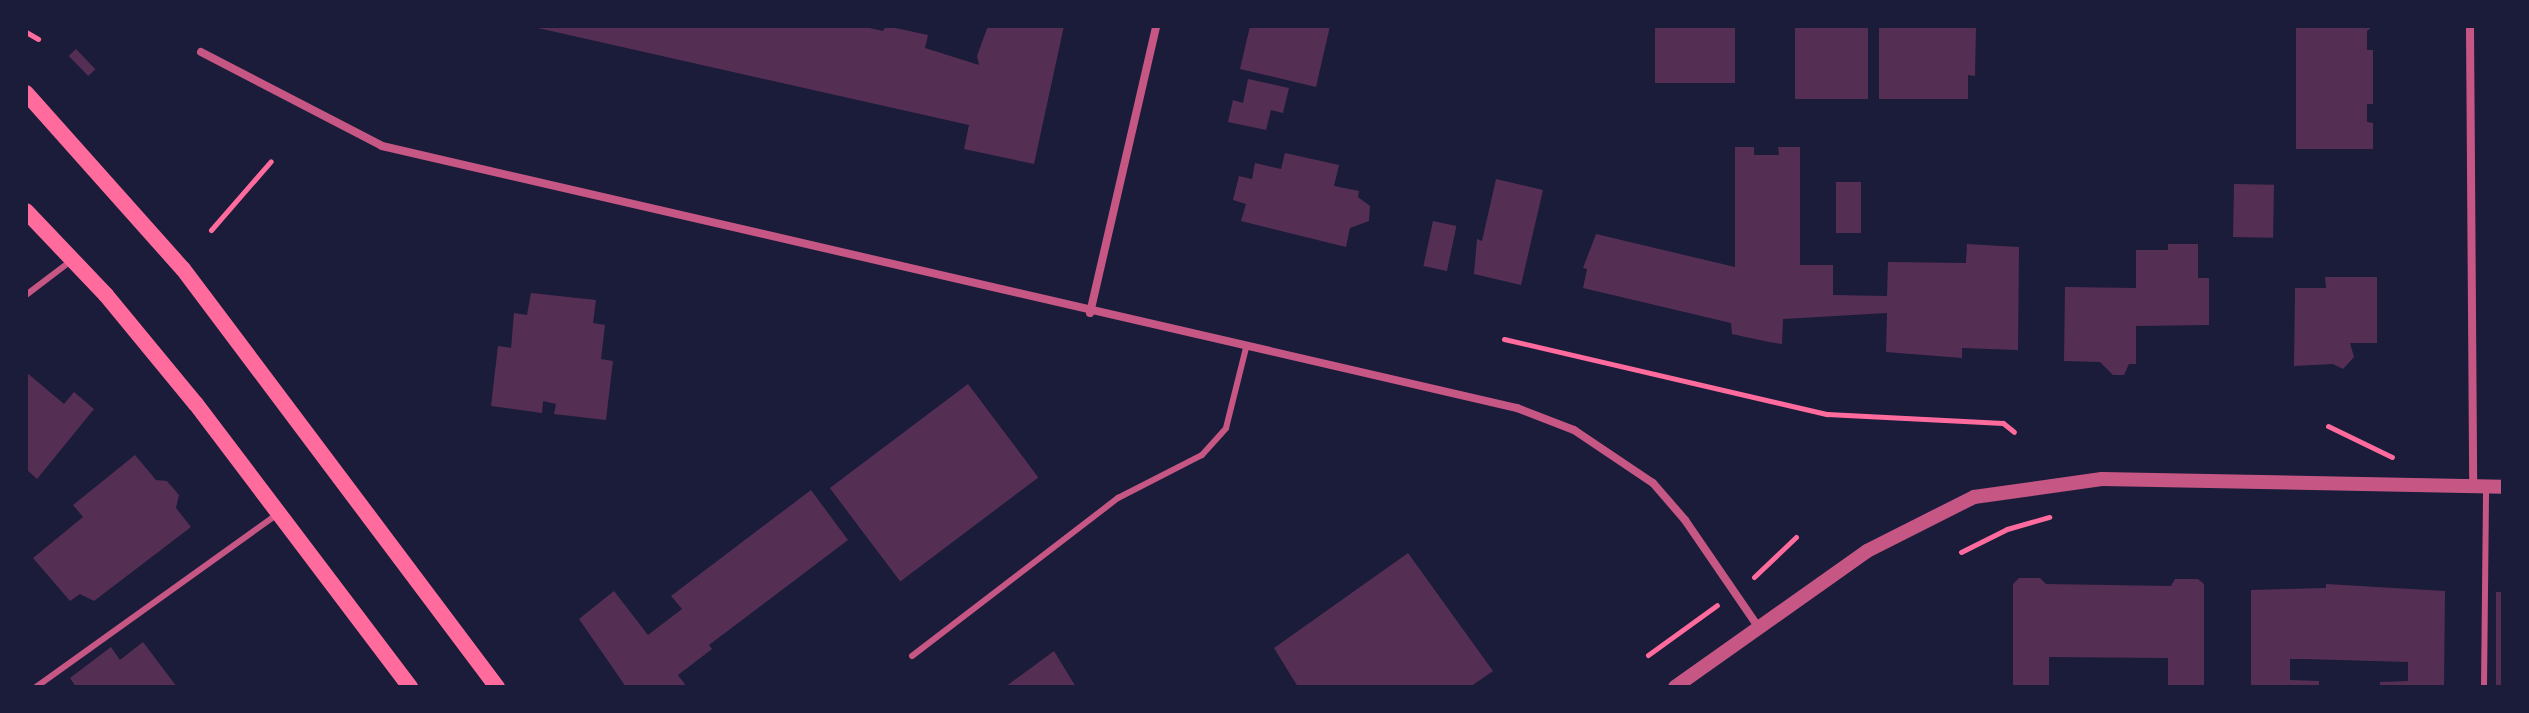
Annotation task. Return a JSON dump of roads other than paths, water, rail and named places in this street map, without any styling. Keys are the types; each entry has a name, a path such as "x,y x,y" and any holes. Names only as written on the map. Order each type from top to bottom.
{"main road":[{"path":"26,93 183,269 497,687"},
{"path":"26,211 72,259 196,404 410,687"}],"street":[{"path":"1090,313 1156,26"},
{"path":"2470,26 2479,487"},
{"path":"201,52 382,146 1090,313 1517,408 1574,430 1653,483 1685,520 1759,628"},
{"path":"1675,687 1867,551 1974,497 2102,479 2503,487"}],"lane":[{"path":"26,295 72,259"},
{"path":"912,656 1118,498 1202,455 1226,428 1246,348"},
{"path":"2479,487 2484,687"},
{"path":"36,687 279,513"}]}
